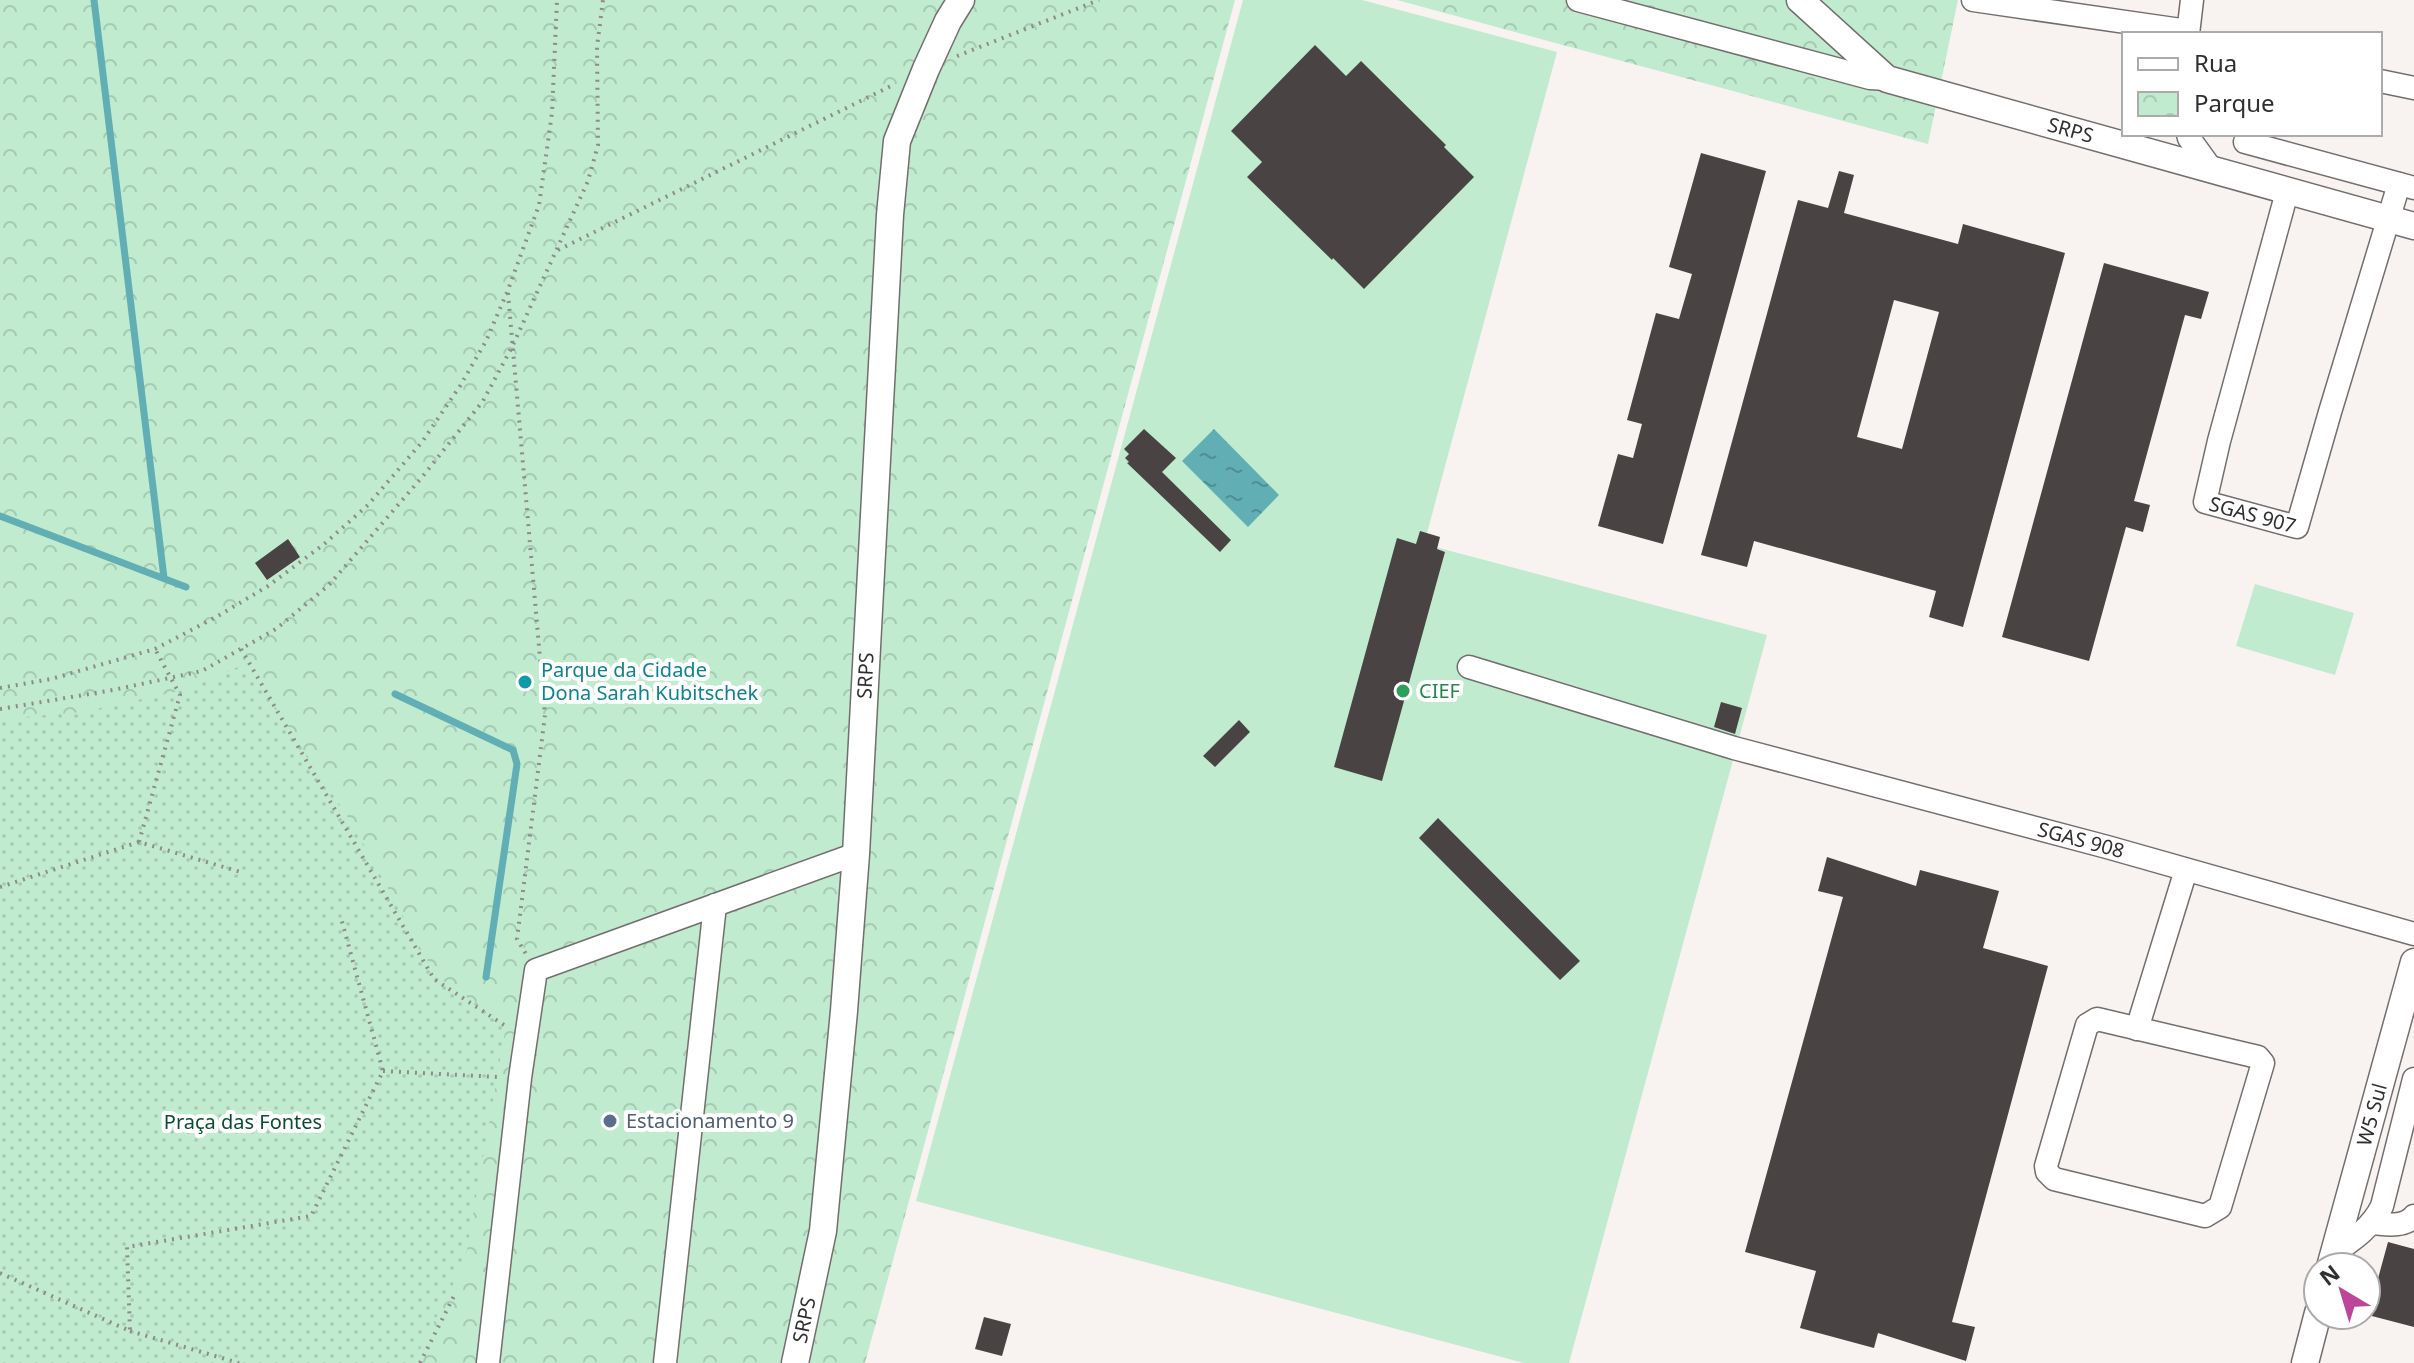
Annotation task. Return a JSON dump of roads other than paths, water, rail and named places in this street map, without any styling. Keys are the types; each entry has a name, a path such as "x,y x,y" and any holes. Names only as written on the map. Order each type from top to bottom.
{"main road":[{"name":"SRPS","path":"795,1363 823,1231 844,1011 856,854 890,215 897,141 926,69 961,0"},
{"name":"SRPS","path":"1800,0 1887,79 2401,222"},
{"name":"W5 Sul","path":"2334,1251 2414,962"},
{"path":"2305,1363 2313,1331"}],"lane":[{"path":"1578,0 1870,78 1887,79"},
{"path":"1973,0 2181,32"},
{"path":"2188,32 2192,0"},
{"path":"2382,81 2414,88"},
{"path":"2188,136 2224,173 2246,138 2407,186 2401,222"},
{"name":"SGAS 907","path":"2287,192 2205,502 2297,527 2330,412 2401,222"},
{"name":"SGAS 908","path":"1469,667 1747,751 2414,934"},
{"path":"488,1363 520,1078 536,970 856,854"},
{"path":"2137,1029 2186,870"},
{"path":"665,1363 715,905"},
{"path":"2097,1019 2137,1029 2258,1057 2263,1063 2220,1207 2205,1216 2054,1179 2047,1172 2046,1166 2087,1025 2097,1019"},
{"path":"2342,1251 2371,1223 2382,1206 2414,1079"},
{"path":"2371,1223 2398,1224 2410,1221 2414,1216"}],"water":[{"path":"1214,429 1279,495 1248,527 1182,461"}],"waterway":[{"path":"94,0 164,578"},
{"path":"0,516 186,587"},
{"path":"395,694 513,750 517,764 486,977"}],"place":[{"name":"Parque da Cidade Dona Sarah Kubitschek","path":"525,682"},
{"name":"CIEF","path":"1403,691"},
{"name":"Estacionamento 9","path":"610,1121"}],"park label":[{"name":"Praça das Fontes","path":"243,1122"}]}
